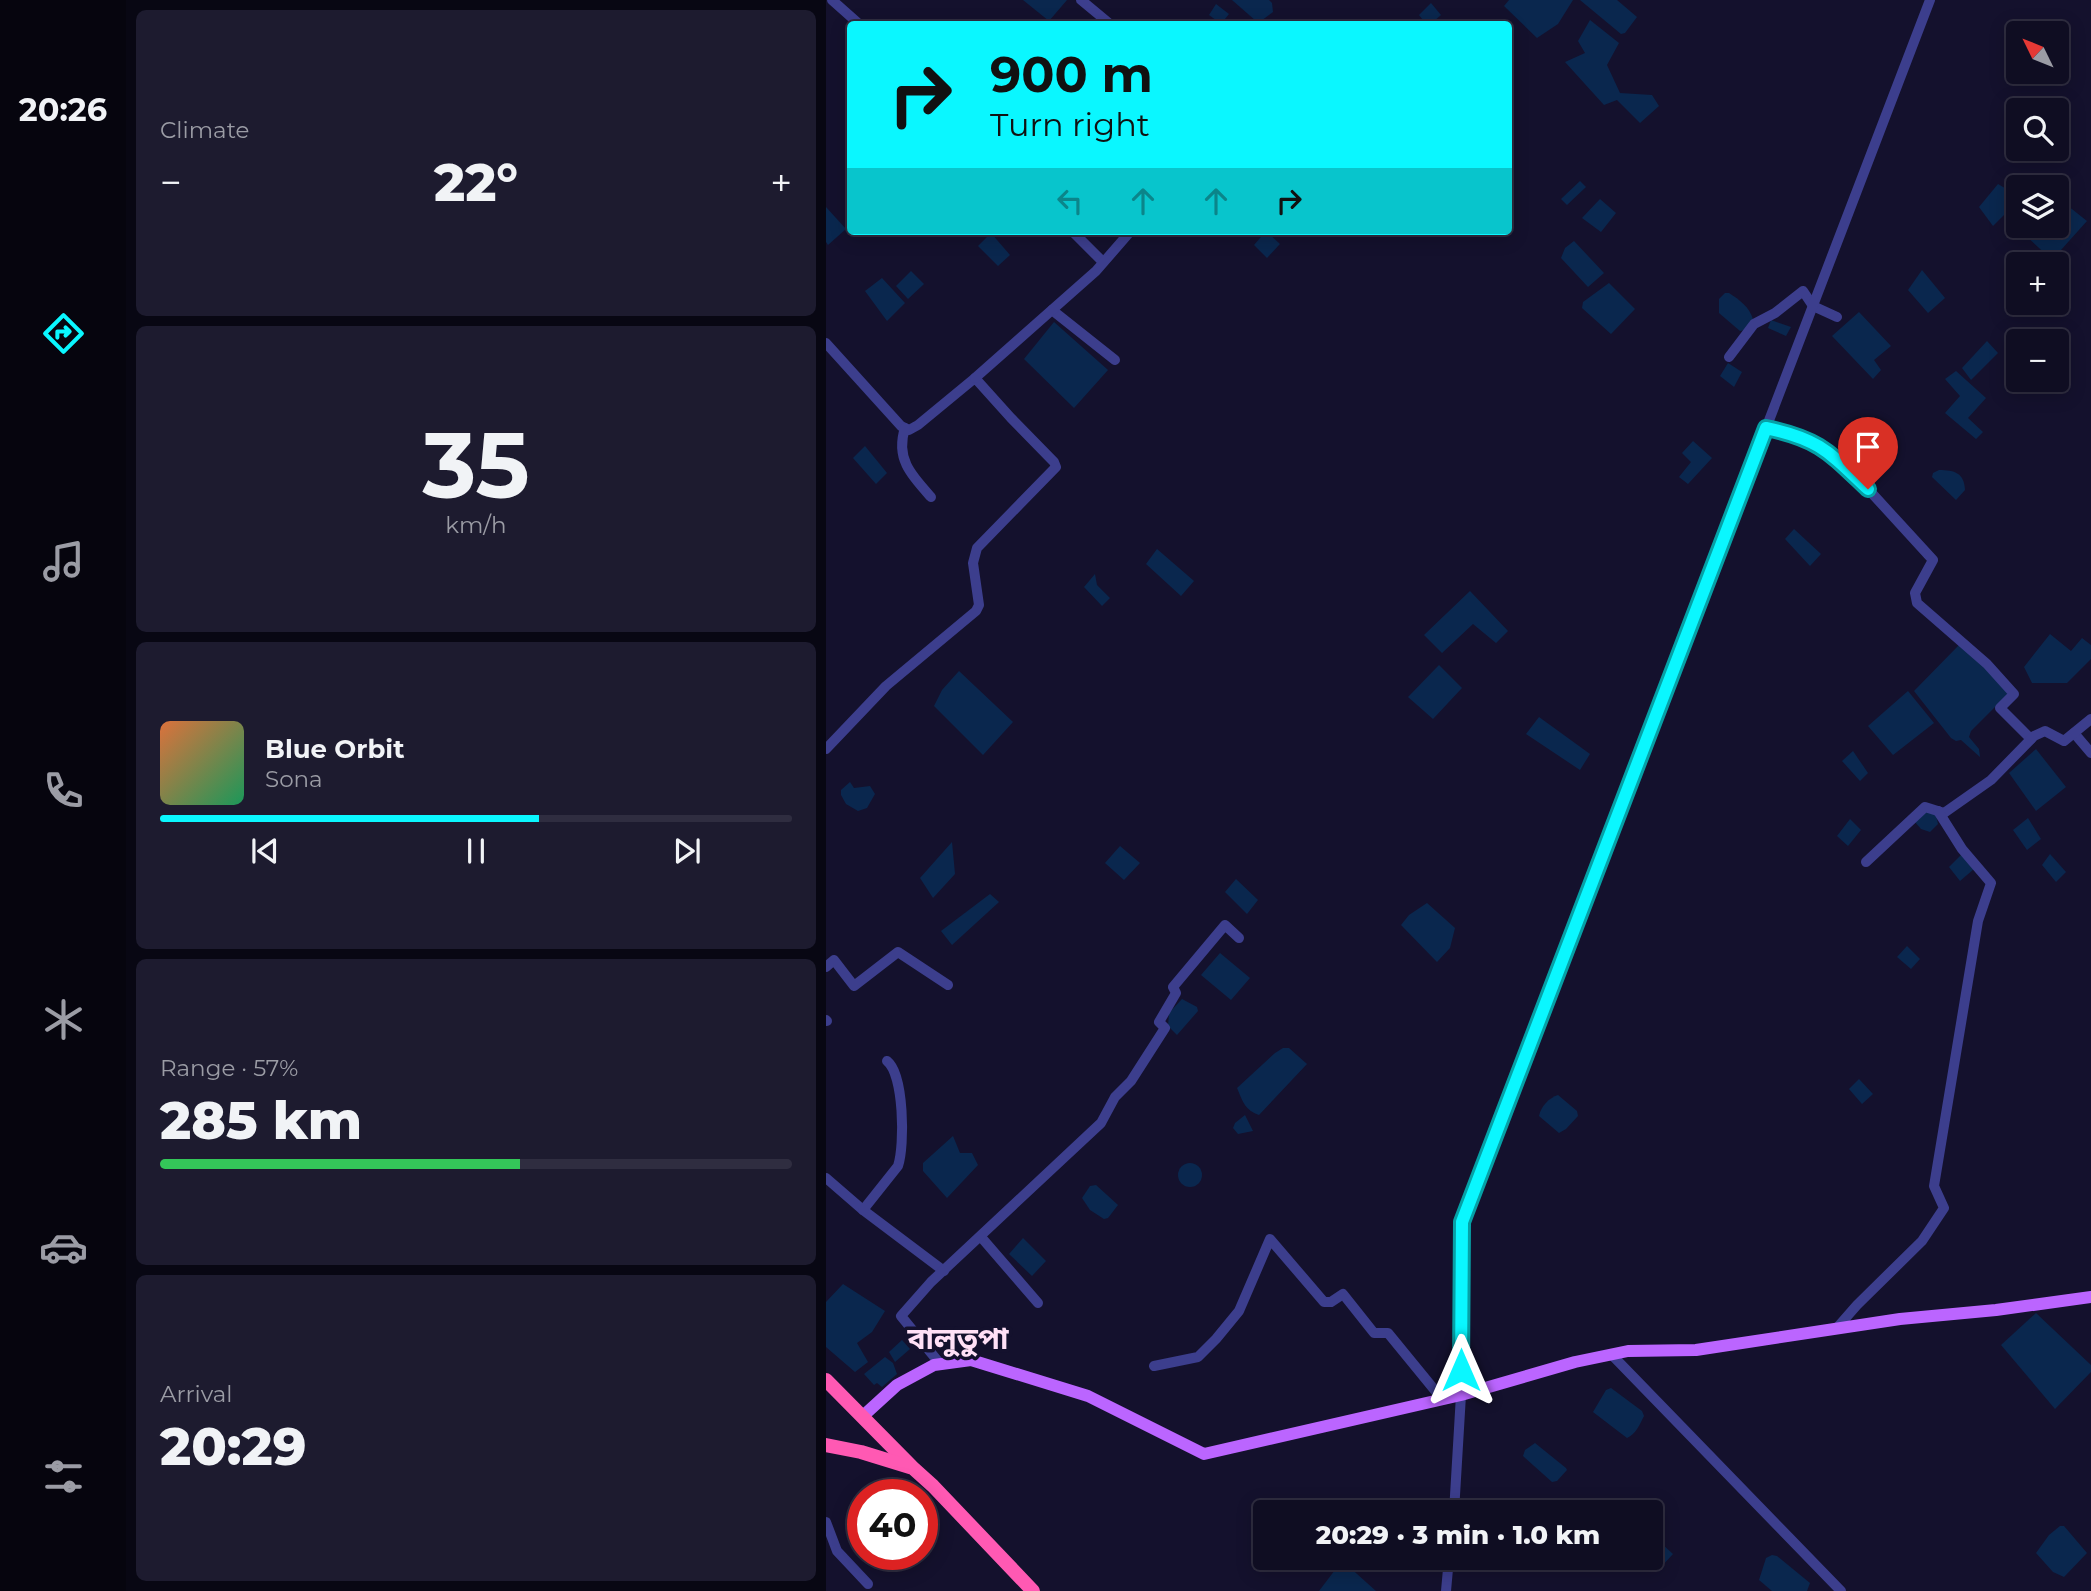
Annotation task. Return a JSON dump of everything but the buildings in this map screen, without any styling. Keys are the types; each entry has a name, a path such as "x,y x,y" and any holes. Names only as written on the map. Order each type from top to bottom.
{"highway":[{"path":"829,1388 863,1416 1032,1591"},
{"path":"826,1445 861,1452 913,1468"}],"main road":[{"path":"863,1416 897,1385 934,1365 971,1360 1088,1396 1204,1454 1461,1395 1612,1354 1696,1350 1836,1329 2091,1297"}],"street":[{"path":"832,0 856,21"},
{"path":"1081,0 1106,21"},
{"path":"1455,1500 1461,1395 1462,1222 1930,0"},
{"path":"1076,235 1103,262"},
{"path":"826,343 909,430 975,378 1052,310 1127,235"},
{"path":"1730,356 1754,324 1775,313 1803,290 1813,306 1837,317"},
{"path":"1052,310 1115,360"},
{"path":"826,749 886,686 976,611 979,605 973,563 978,548 1054,471 1054,462 975,378"},
{"path":"905,428 902,445 905,467 931,497"},
{"path":"1766,428 1810,440 1835,457 1933,560 1915,593 1917,603 1987,664 2014,694 2000,708 2031,739"},
{"path":"1866,862 1925,807 1944,813 1991,780 2031,739 2045,731 2064,741 2091,719"},
{"path":"2074,733 2091,753"},
{"path":"1836,1329 1922,1241 1944,1208 1934,1186 1978,921 1991,883 1962,849 1938,811"},
{"path":"941,1364 901,1317 944,1271 1101,1123 1115,1097 1131,1080 1165,1028 1159,1021 1177,993 1173,987 1225,925 1239,938"},
{"path":"826,967 834,960 854,986 898,951 948,985"},
{"path":"863,1210 898,1166 901,1157 903,1129 897,1078 894,1066 887,1061"},
{"path":"826,1178 863,1210 944,1271"},
{"path":"981,1237 1038,1303"},
{"path":"1154,1366 1198,1357 1216,1339 1238,1311 1270,1239 1324,1302 1331,1302 1343,1294 1374,1333 1388,1333 1442,1399"},
{"path":"1612,1354 1841,1591"},
{"path":"826,1522 837,1551 868,1584"},
{"path":"1446,1591 1448,1570"}],"water":[{"path":"1023,0 1067,0 1049,21"},
{"path":"1232,0 1269,0 1273,12 1261,21 1256,21"},
{"path":"1509,0 1573,0 1558,24 1537,38 1504,6"},
{"path":"1580,0 1617,0 1637,17 1625,33 1621,34"},
{"path":"1431,3 1441,15 1434,21 1424,21 1419,15"},
{"path":"1216,4 1229,14 1223,21 1217,21 1209,15"},
{"path":"1590,20 1619,43 1607,65 1620,93 1652,95 1659,106 1640,123 1617,100 1604,105 1565,62 1585,53 1578,41"},
{"path":"1580,181 1586,187 1567,205 1561,199"},
{"path":"1998,184 2006,189 2006,213 1993,226 1979,207"},
{"path":"1600,199 1616,213 1601,232 1582,218"},
{"path":"826,207 846,229 828,245 826,242"},
{"path":"2069,207 2087,221 2059,252 2043,252 2028,238 2069,238"},
{"path":"989,235 993,235 1010,255 998,266 978,246"},
{"path":"1263,235 1270,235 1280,244 1267,258 1254,245"},
{"path":"1574,241 1604,273 1588,287 1561,258 1565,248"},
{"path":"1922,270 1945,298 1928,313 1908,290"},
{"path":"911,271 924,284 908,299 896,286"},
{"path":"882,278 905,303 887,321 865,291"},
{"path":"1609,283 1635,309 1611,334 1582,308 1583,302"},
{"path":"1729,293 1747,307 1753,319 1745,330 1740,331 1719,313 1719,299"},
{"path":"1859,312 1891,346 1874,360 1881,370 1873,379 1832,336"},
{"path":"1771,320 1791,327 1786,336 1768,328"},
{"path":"1054,322 1108,370 1074,408 1024,359"},
{"path":"1987,341 1998,353 1971,380 1962,368"},
{"path":"1728,363 1742,372 1734,387 1720,376"},
{"path":"1956,371 1986,398 1968,418 1983,432 1976,439 1945,413 1960,396 1945,379"},
{"path":"1693,441 1712,458 1688,484 1679,477 1691,462 1682,453"},
{"path":"865,446 887,473 876,484 853,458"},
{"path":"1939,470 1961,476 1965,490 1956,500 1932,477 1933,473"},
{"path":"1794,529 1821,554 1810,566 1785,539"},
{"path":"1157,549 1194,581 1181,596 1146,564"},
{"path":"1095,574 1097,585 1110,598 1102,606 1084,587"},
{"path":"1470,591 1508,631 1496,643 1473,624 1442,653 1424,635"},
{"path":"2050,634 2071,651 2082,638 2091,645 2091,659 2067,683 2032,683 2024,667"},
{"path":"1959,645 1978,660 2008,694 1971,731 1969,737 1979,749 1980,757 1961,740 1951,738 1914,691"},
{"path":"1439,665 1462,688 1433,719 1408,697"},
{"path":"959,671 1013,722 983,755 934,706 942,690"},
{"path":"1908,691 1934,723 1893,755 1868,726"},
{"path":"1539,717 1590,754 1580,770 1526,734"},
{"path":"2036,749 2066,787 2036,811 2009,773"},
{"path":"1853,751 1868,773 1860,781 1842,761"},
{"path":"850,782 854,788 870,786 875,794 867,808 858,811 846,804 841,790"},
{"path":"1926,811 1936,815 1938,824 1930,832 1921,829 1915,822"},
{"path":"2028,818 2041,839 2027,850 2013,830"},
{"path":"1850,819 1861,830 1848,846 1837,836"},
{"path":"952,842 955,874 933,898 920,878"},
{"path":"1120,846 1140,863 1124,880 1105,863"},
{"path":"2050,854 2066,872 2056,882 2042,865"},
{"path":"1961,855 1974,869 1960,881 1949,867"},
{"path":"1236,879 1258,900 1247,914 1225,892"},
{"path":"990,894 999,902 952,945 941,931"},
{"path":"1427,903 1455,928 1450,948 1437,962 1401,925 1409,915"},
{"path":"1907,946 1920,959 1911,969 1897,957"},
{"path":"1220,953 1250,978 1231,1000 1201,975"},
{"path":"1182,999 1197,1007 1198,1011 1177,1035 1168,1026 1169,1013"},
{"path":"1283,1048 1289,1048 1307,1064 1259,1115 1254,1113 1247,1108 1237,1088"},
{"path":"1859,1079 1873,1094 1862,1104 1849,1089"},
{"path":"1558,1095 1577,1111 1578,1116 1559,1133 1539,1116 1546,1103"},
{"path":"1245,1115 1253,1131 1238,1134 1233,1128"},
{"path":"953,1136 960,1153 972,1153 978,1165 947,1198 923,1171 923,1163"},
{"path":"1190,1163 1199,1166 1202,1175 1199,1184 1190,1187 1181,1184 1178,1175 1181,1166"},
{"path":"1096,1185 1118,1205 1108,1218 1104,1219 1090,1210 1082,1198 1090,1186"},
{"path":"1023,1238 1046,1261 1032,1276 1009,1254"},
{"path":"843,1284 885,1311 872,1332 857,1343 868,1362 855,1372 826,1347 826,1302"},
{"path":"2036,1313 2091,1365 2091,1372 2055,1409 2001,1345"},
{"path":"902,1340 910,1349 895,1362 889,1352"},
{"path":"885,1357 893,1363 897,1374 882,1387 877,1383 874,1385 864,1374"},
{"path":"1611,1388 1642,1411 1644,1416 1627,1438 1593,1412 1606,1390"},
{"path":"1535,1443 1566,1468 1557,1481 1552,1482 1523,1456 1525,1450"},
{"path":"2064,1526 2087,1553 2064,1577 2053,1572 2036,1553 2049,1535"},
{"path":"1663,1545 1673,1554 1663,1565"},
{"path":"1777,1556 1810,1583 1807,1591 1772,1591 1759,1580 1766,1558"},
{"path":"1335,1570 1353,1570 1376,1591 1319,1591"}],"district":[{"name":"বালুতুপা","path":"958,1339"}],"route":[{"path":"1461,1370 1462,1222 1766,428 1787,432 1821,446 1868,489"}]}
